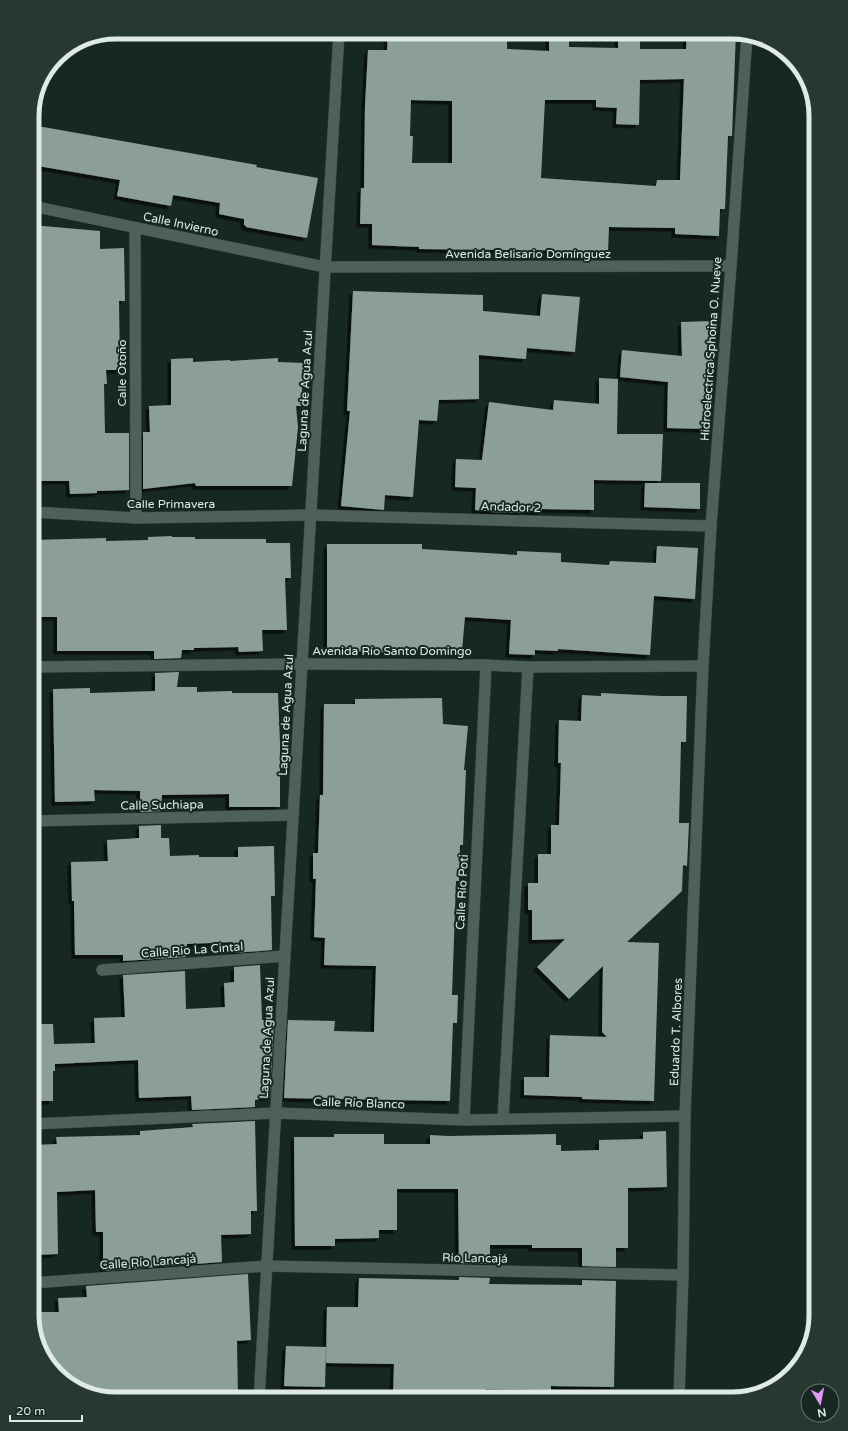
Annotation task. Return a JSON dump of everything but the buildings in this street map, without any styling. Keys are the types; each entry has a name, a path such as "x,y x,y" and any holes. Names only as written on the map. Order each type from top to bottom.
{"street":[{"name":"Laguna de Agua Azul","path":"259,1392 338,39"},
{"name":"Hidroelectrica Sphoina O. Nueve","path":"703,666 711,526 747,40"},
{"name":"Calle Invierno","path":"39,207 325,268"},
{"name":"Calle Otoño","path":"135,228 136,518"},
{"name":"Avenida Belisario Domínguez","path":"325,268 731,266"},
{"name":"Calle Primavera","path":"39,512 136,518 310,515"},
{"name":"Andador 2","path":"310,515 711,526"},
{"name":"Avenida Río Santo Domingo","path":"39,667 302,664 486,665 528,667 703,666"},
{"name":"Calle Río Poti","path":"464,1120 486,665"},
{"name":"Eduardo T. Albores","path":"680,1392 685,1116 703,666"},
{"path":"503,1119 528,667"},
{"name":"Calle Suchiapa","path":"39,821 293,815"},
{"name":"Calle Río La Cintal","path":"102,970 285,956"},
{"name":"Calle Río Blanco","path":"39,1124 276,1113 464,1120 685,1116"},
{"name":"Río Lancajá","path":"267,1266 683,1275"},
{"name":"Calle Río Lancajá","path":"39,1282 267,1266"}]}
